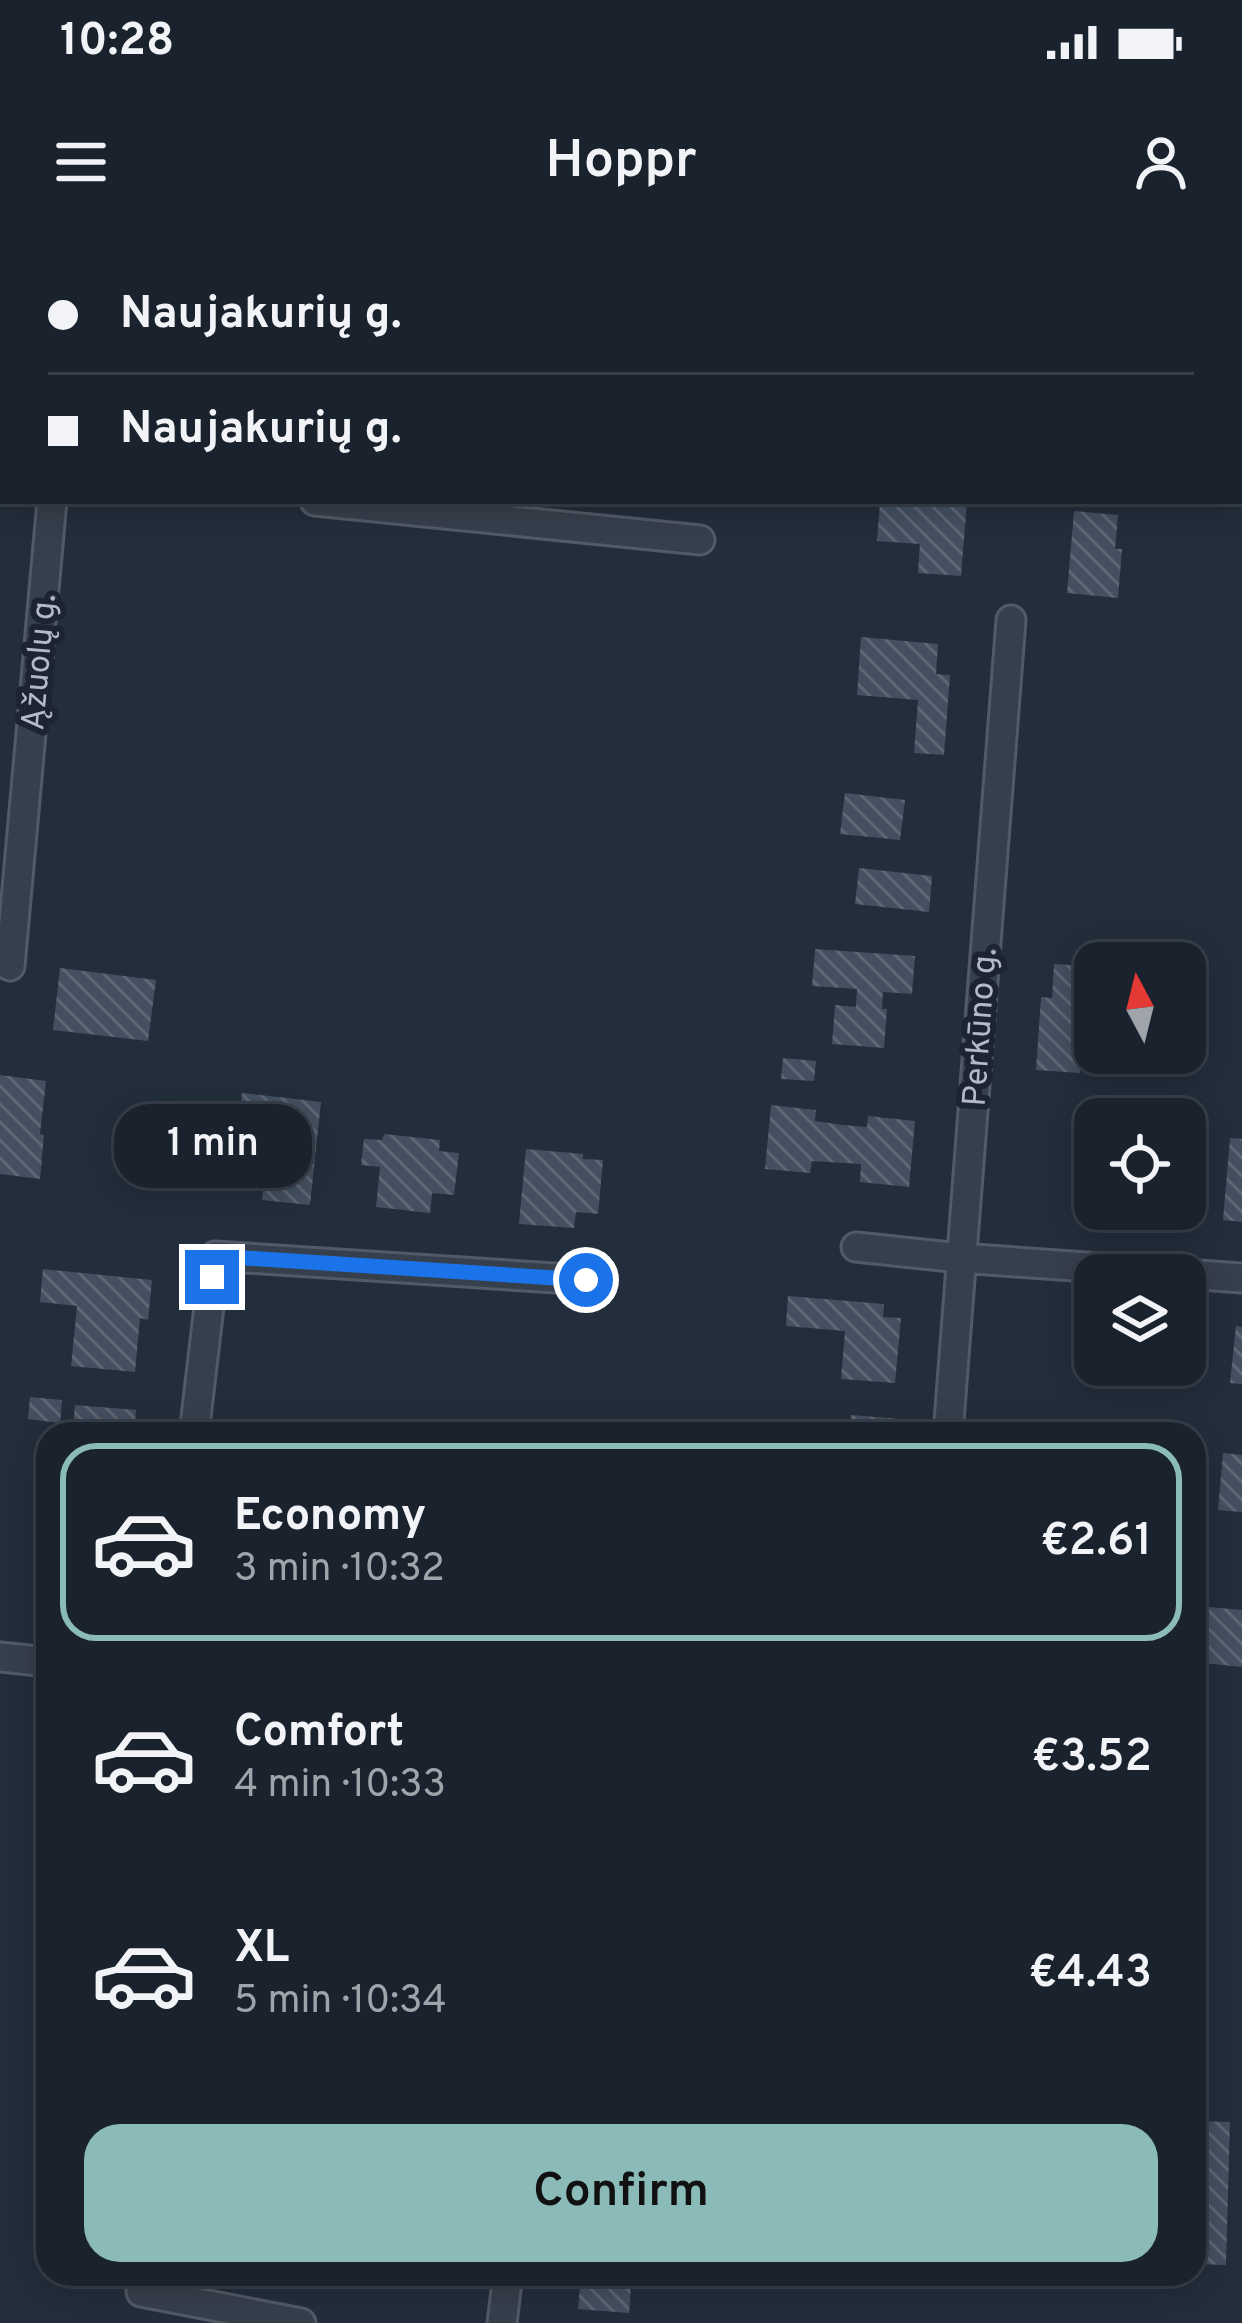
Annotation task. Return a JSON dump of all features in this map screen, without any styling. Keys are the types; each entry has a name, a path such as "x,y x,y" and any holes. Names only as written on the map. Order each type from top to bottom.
{"street":[{"name":"Ąžuolų g.","path":"10,966 52,504"},
{"path":"343,504 700,540"},
{"name":"Perkūno g.","path":"949,1422 1011,620"},
{"path":"856,1247 1242,1278"},
{"path":"195,1422 215,1256 586,1280"},
{"path":"0,1657 36,1661"},
{"path":"141,2286 141,2293 301,2323"},
{"path":"502,2323 507,2286"}],"building":[{"path":"880,504 967,504 961,576 918,573 920,544 877,541"},
{"path":"1074,511 1118,515 1115,549 1122,549 1118,598 1067,593"},
{"path":"861,637 938,644 936,674 950,675 944,755 914,753 918,700 857,695"},
{"path":"845,793 905,800 900,840 840,834"},
{"path":"859,868 932,876 929,912 855,904"},
{"path":"815,949 915,956 912,994 883,992 882,1009 887,1009 884,1048 832,1044 835,1005 856,1007 857,989 812,986"},
{"path":"1054,964 1074,965 1074,1073 1036,1070 1041,997 1052,998"},
{"path":"60,968 156,980 148,1041 53,1030"},
{"path":"783,1058 816,1061 814,1081 781,1079"},
{"path":"0,1075 46,1081 40,1179 0,1174"},
{"path":"242,1093 321,1102 310,1205 262,1200 268,1148 236,1144"},
{"path":"771,1105 816,1110 815,1121 843,1125 867,1127 868,1116 915,1121 909,1187 860,1182 861,1164 812,1161 810,1173 765,1169"},
{"path":"384,1134 440,1140 439,1151 459,1153 454,1195 432,1193 430,1213 376,1207 380,1167 361,1165 364,1139 382,1140"},
{"path":"1230,1138 1242,1139 1242,1222 1223,1220"},
{"path":"526,1149 603,1160 598,1214 576,1212 574,1228 519,1224"},
{"path":"43,1269 152,1280 148,1320 140,1318 135,1372 71,1366 77,1306 40,1302"},
{"path":"788,1296 884,1304 883,1317 901,1318 895,1383 841,1379 845,1331 786,1326"},
{"path":"1236,1326 1242,1327 1242,1384 1230,1383"},
{"path":"30,1397 62,1400 60,1422 28,1419"},
{"path":"75,1405 136,1410 135,1422 74,1422"},
{"path":"851,1415 901,1419 901,1422 851,1422"},
{"path":"1223,1453 1242,1455 1242,1512 1218,1510"},
{"path":"1209,1607 1242,1610 1242,1667 1206,1663"},
{"path":"1206,2121 1230,2122 1226,2265 1206,2264"},
{"path":"580,2286 631,2286 629,2313 578,2309"}],"route":[{"path":"212,1277 215,1256 586,1280"}]}
